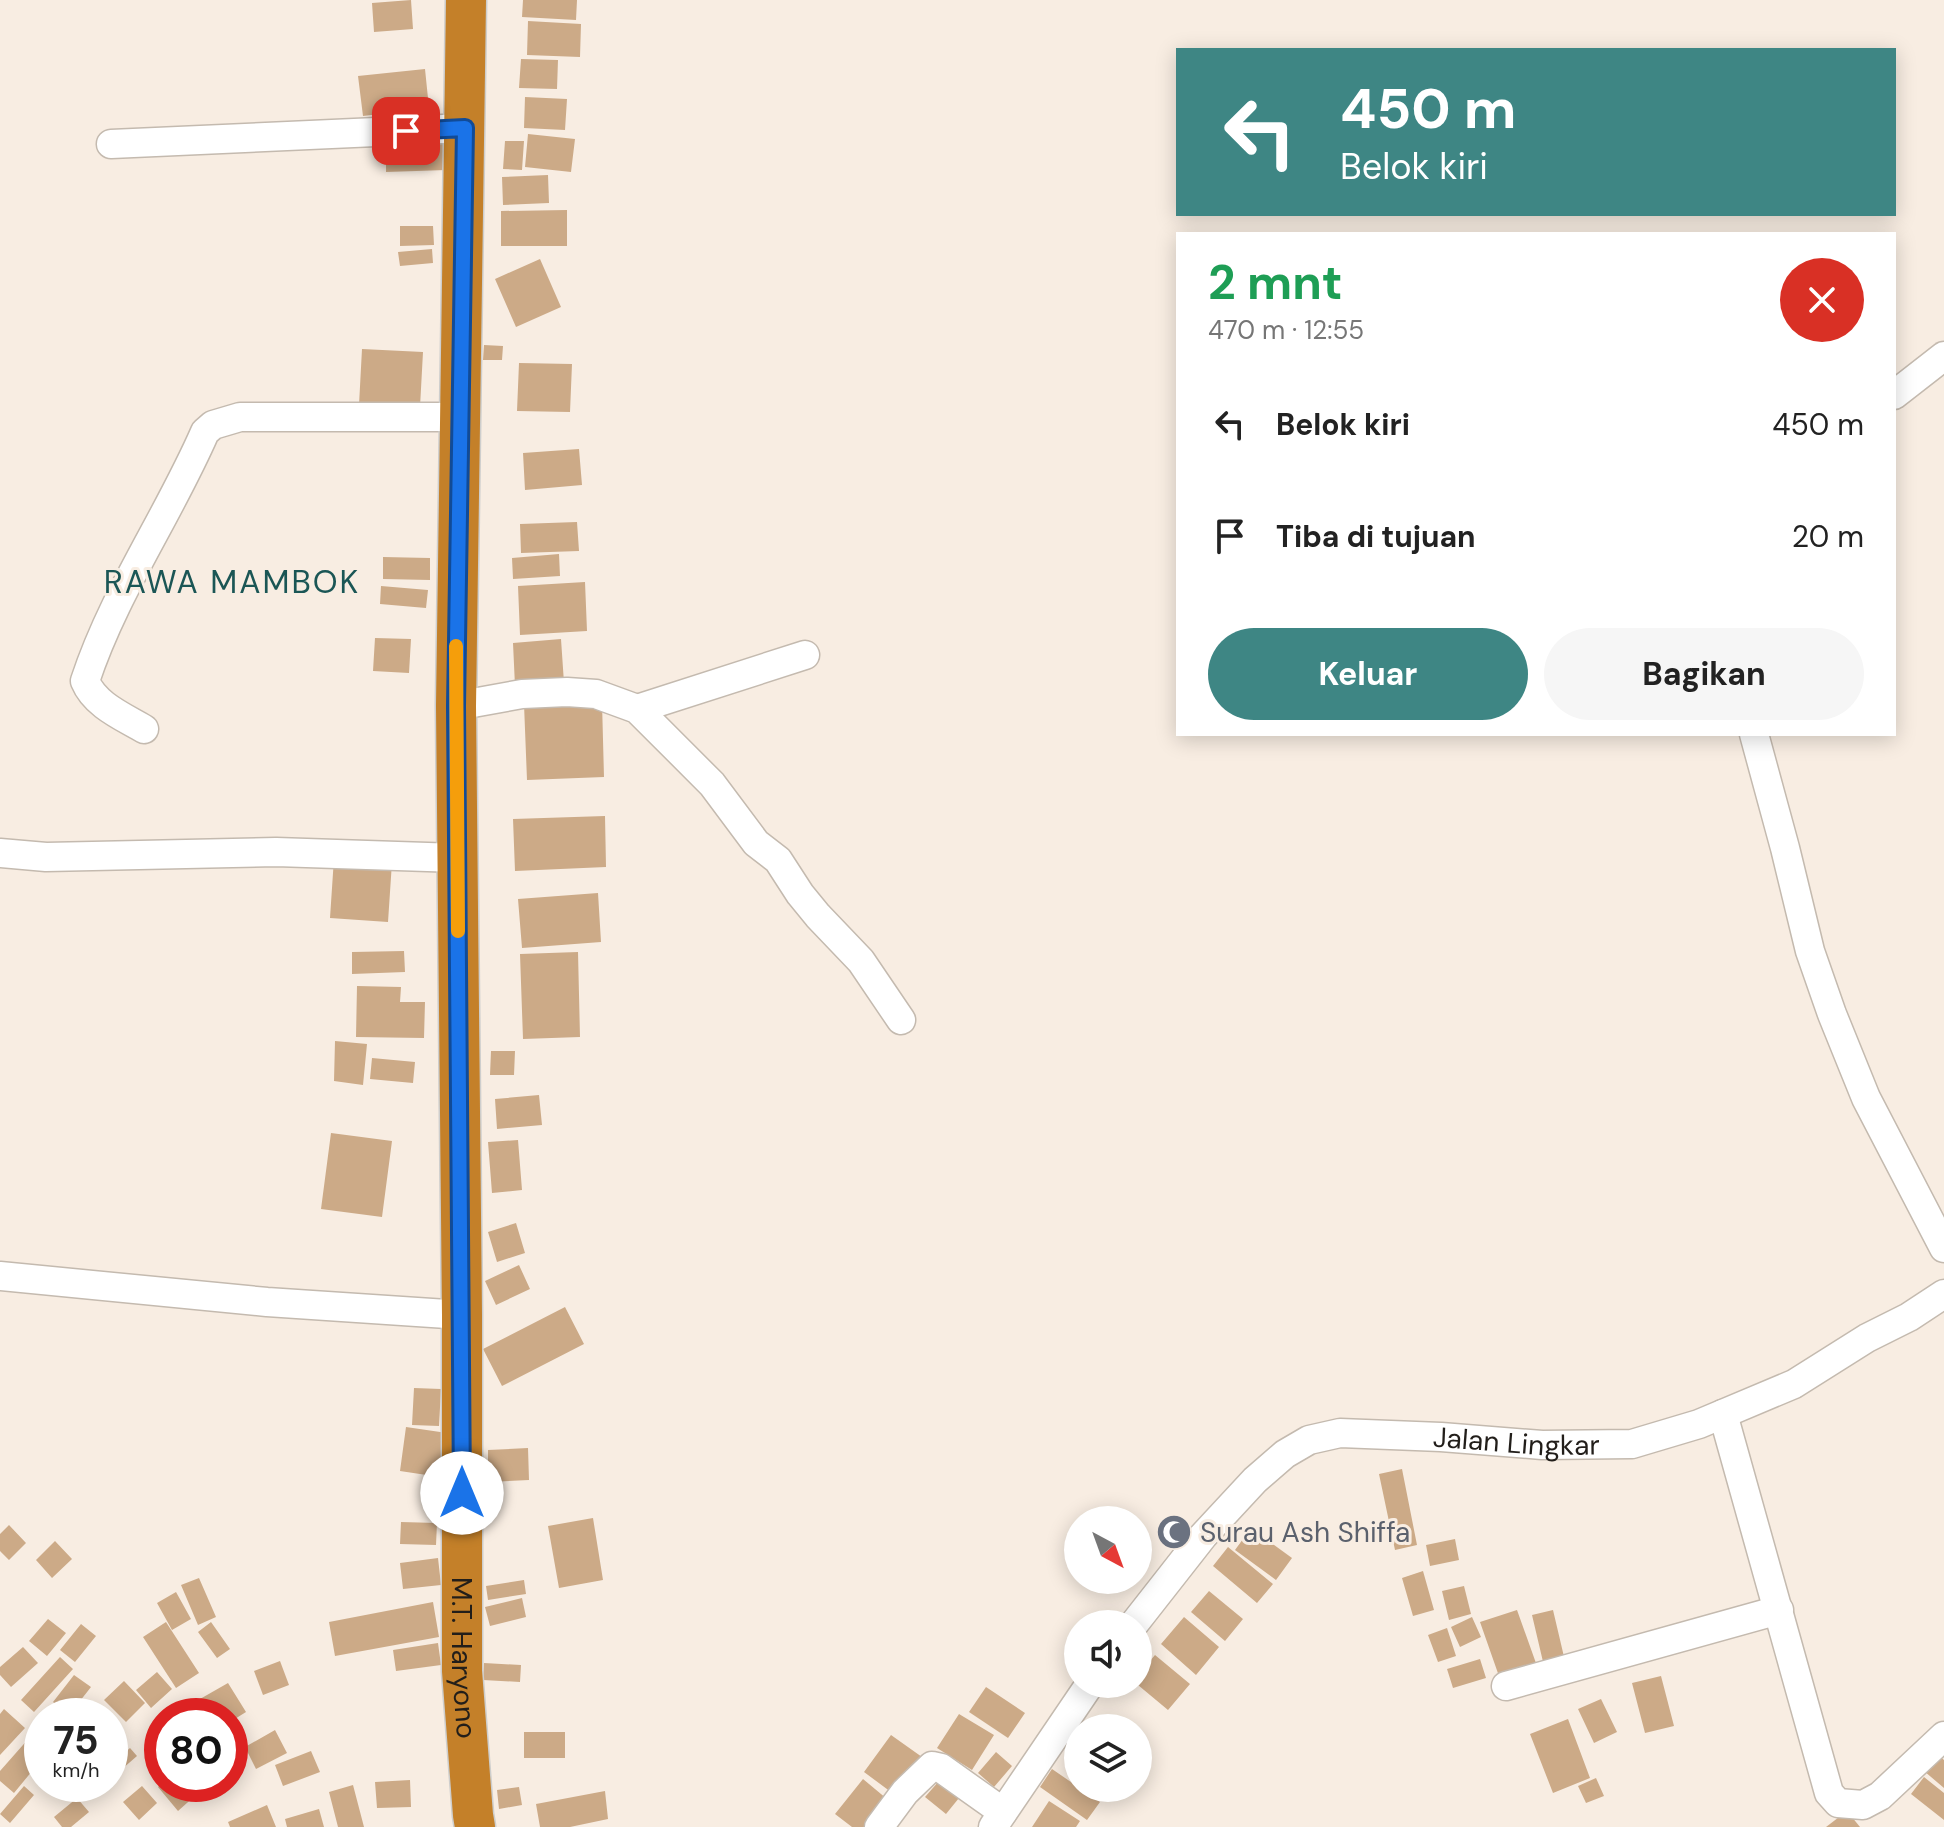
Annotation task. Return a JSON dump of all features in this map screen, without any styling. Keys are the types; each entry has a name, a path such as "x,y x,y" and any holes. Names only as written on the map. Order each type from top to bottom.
{"highway":[{"name":"M.T. Haryono","path":"466,0 456,706 462,1671 475,1827"}],"street":[{"path":"111,144 465,128"},
{"path":"1896,393 1944,356"},
{"path":"144,729 102,703 89,691 85,681 115,606 205,432 213,425 240,417 459,417"},
{"path":"637,709 805,655"},
{"path":"456,706 522,694 567,692 596,694 637,709 712,784 756,843 778,860 818,916 861,961 901,1020"},
{"path":"1755,736 1810,951 1832,1014 1866,1098 1944,1248"},
{"path":"0,853 46,857 276,852 458,858"},
{"path":"0,1276 267,1302 462,1315"},
{"name":"Jalan Lingkar","path":"1145,1610 1203,1536 1255,1480 1285,1454 1309,1440 1340,1433 1542,1445 1632,1444 1699,1424 1794,1384 1944,1294"},
{"path":"1723,1414 1829,1793 1838,1803 1863,1805 1880,1796 1944,1736"},
{"path":"1506,1686 1779,1610"},
{"path":"879,1827 905,1792 932,1766 941,1768 998,1820 1081,1698"}],"building":[{"path":"411,0 413,29 374,32 372,3"},
{"path":"523,0 577,0 576,20 522,17"},
{"path":"528,21 581,24 580,57 527,55"},
{"path":"521,59 558,60 557,89 519,88"},
{"path":"425,69 429,108 363,116 358,76"},
{"path":"525,97 567,99 565,130 524,128"},
{"path":"528,134 575,139 571,172 525,167"},
{"path":"505,141 524,141 522,170 503,169"},
{"path":"445,144 446,170 386,172 386,146"},
{"path":"548,175 549,203 503,205 502,177"},
{"path":"567,210 567,246 501,246 501,211"},
{"path":"400,226 433,226 434,245 400,246"},
{"path":"432,249 433,263 400,266 398,252"},
{"path":"540,259 561,307 516,327 495,279"},
{"path":"484,345 503,346 502,360 483,360"},
{"path":"362,349 423,352 420,407 359,405"},
{"path":"519,363 572,364 570,412 517,411"},
{"path":"579,449 582,485 525,490 523,453"},
{"path":"577,522 579,551 521,553 520,524"},
{"path":"559,554 560,576 513,579 512,558"},
{"path":"383,557 430,558 430,580 383,579"},
{"path":"585,582 587,631 520,635 518,586"},
{"path":"381,586 428,590 426,608 380,604"},
{"path":"375,638 411,639 409,673 373,671"},
{"path":"561,639 564,683 515,686 513,643"},
{"path":"602,702 604,777 527,780 524,704"},
{"path":"605,816 606,867 515,871 513,819"},
{"path":"334,858 392,862 388,922 330,918"},
{"path":"598,893 601,942 522,948 518,899"},
{"path":"404,951 405,972 352,974 352,952"},
{"path":"578,952 580,1037 523,1039 520,954"},
{"path":"357,986 401,987 400,1002 425,1002 424,1038 356,1037"},
{"path":"335,1041 367,1044 363,1085 334,1081"},
{"path":"491,1051 515,1051 514,1075 490,1075"},
{"path":"372,1058 415,1062 413,1083 370,1079"},
{"path":"539,1095 542,1125 497,1129 495,1099"},
{"path":"331,1133 392,1141 382,1217 321,1209"},
{"path":"518,1140 522,1190 492,1193 488,1142"},
{"path":"516,1223 525,1253 497,1262 488,1232"},
{"path":"519,1265 530,1289 496,1305 485,1281"},
{"path":"565,1307 584,1344 502,1386 483,1349"},
{"path":"414,1388 441,1389 439,1426 412,1425"},
{"path":"406,1427 447,1433 440,1477 400,1471"},
{"path":"528,1448 529,1480 488,1482 488,1450"},
{"path":"1402,1469 1417,1545 1395,1550 1379,1474"},
{"path":"593,1518 603,1580 559,1588 548,1526"},
{"path":"401,1522 437,1523 436,1545 400,1544"},
{"path":"9,1525 26,1543 9,1560 0,1551 0,1534"},
{"path":"1251,1528 1292,1558 1276,1580 1235,1550"},
{"path":"1455,1539 1459,1560 1430,1566 1426,1545"},
{"path":"55,1541 72,1559 52,1578 36,1560"},
{"path":"1228,1547 1273,1584 1257,1603 1213,1566"},
{"path":"438,1558 441,1585 403,1589 400,1563"},
{"path":"1423,1571 1434,1610 1413,1616 1402,1578"},
{"path":"199,1578 216,1617 198,1625 181,1585"},
{"path":"524,1580 526,1594 488,1600 486,1586"},
{"path":"1464,1586 1471,1614 1449,1620 1442,1591"},
{"path":"1209,1591 1243,1619 1225,1641 1191,1612"},
{"path":"176,1592 191,1619 172,1630 157,1603"},
{"path":"522,1598 526,1617 490,1626 485,1607"},
{"path":"433,1602 439,1637 335,1656 329,1622"},
{"path":"1517,1610 1537,1666 1500,1679 1480,1622"},
{"path":"1553,1610 1565,1661 1544,1666 1532,1615"},
{"path":"1184,1617 1219,1647 1196,1675 1161,1644"},
{"path":"1472,1617 1481,1637 1460,1647 1451,1627"},
{"path":"48,1619 66,1633 47,1656 29,1641"},
{"path":"166,1622 199,1673 176,1688 143,1637"},
{"path":"211,1622 230,1649 217,1658 198,1632"},
{"path":"81,1624 96,1636 75,1662 60,1650"},
{"path":"1447,1628 1456,1656 1438,1662 1428,1635"},
{"path":"438,1643 441,1665 396,1671 393,1650"},
{"path":"23,1647 38,1663 11,1687 0,1675 0,1667"},
{"path":"1155,1655 1190,1684 1168,1710 1152,1697 1152,1659"},
{"path":"60,1657 73,1669 47,1698 24,1698 24,1703 21,1700"},
{"path":"1480,1659 1486,1678 1453,1688 1447,1669"},
{"path":"280,1661 289,1685 263,1695 254,1671"},
{"path":"484,1663 521,1665 520,1682 483,1680"},
{"path":"157,1672 172,1689 162,1698 144,1700 136,1690"},
{"path":"74,1675 91,1687 82,1698 56,1698"},
{"path":"1661,1676 1674,1726 1645,1733 1632,1683"},
{"path":"124,1681 144,1704 128,1720 128,1698 106,1698"},
{"path":"228,1683 237,1698 202,1698"},
{"path":"986,1687 1025,1713 1008,1738 969,1712"},
{"path":"1601,1699 1617,1732 1594,1743 1578,1709"},
{"path":"4,1709 24,1729 0,1755 0,1714"},
{"path":"959,1714 994,1735 972,1770 937,1748"},
{"path":"1568,1719 1590,1778 1553,1793 1530,1734"},
{"path":"275,1730 287,1753 256,1769 248,1753 248,1745"},
{"path":"524,1732 565,1732 565,1758 524,1758"},
{"path":"891,1735 922,1757 895,1795 864,1772"},
{"path":"24,1744 24,1781 14,1793 0,1781 0,1771"},
{"path":"130,1748 137,1756 128,1764"},
{"path":"311,1751 320,1772 283,1786 275,1765"},
{"path":"996,1752 1012,1766 994,1787 978,1773"},
{"path":"1938,1755 1944,1760 1944,1788 1924,1771"},
{"path":"1052,1769 1064,1777 1064,1802 1100,1802 1087,1820 1040,1787"},
{"path":"1924,1777 1944,1793 1944,1820 1911,1794"},
{"path":"1596,1778 1604,1796 1586,1803 1578,1786"},
{"path":"863,1779 887,1799 864,1827 852,1827 835,1814"},
{"path":"410,1780 411,1807 377,1808 375,1782"},
{"path":"939,1781 959,1798 946,1814 925,1797"},
{"path":"353,1785 364,1827 338,1827 329,1792"},
{"path":"24,1786 24,1802 28,1802 10,1823 0,1814"},
{"path":"142,1786 144,1802 157,1803 139,1820 123,1802 128,1802 128,1798"},
{"path":"519,1787 522,1805 499,1809 497,1790"},
{"path":"605,1791 608,1819 570,1827 540,1827 536,1804"},
{"path":"1049,1801 1080,1821 1076,1827 1032,1827"},
{"path":"72,1802 80,1802 89,1812 71,1827 62,1827 54,1817"},
{"path":"170,1802 188,1802 178,1811"},
{"path":"267,1805 276,1827 230,1827 228,1822"},
{"path":"319,1809 324,1827 287,1827 285,1819"},
{"path":"1847,1811 1860,1827 1826,1827"}],"slow traffic":[{"path":"456,646 458,931"}],"place":[{"name":"Surau Ash Shiffa","path":"1174,1532"}],"district":[{"name":"RAWA MAMBOK","path":"232,582"}],"route":[{"path":"406,131 465,128 456,706 462,1493"}]}
